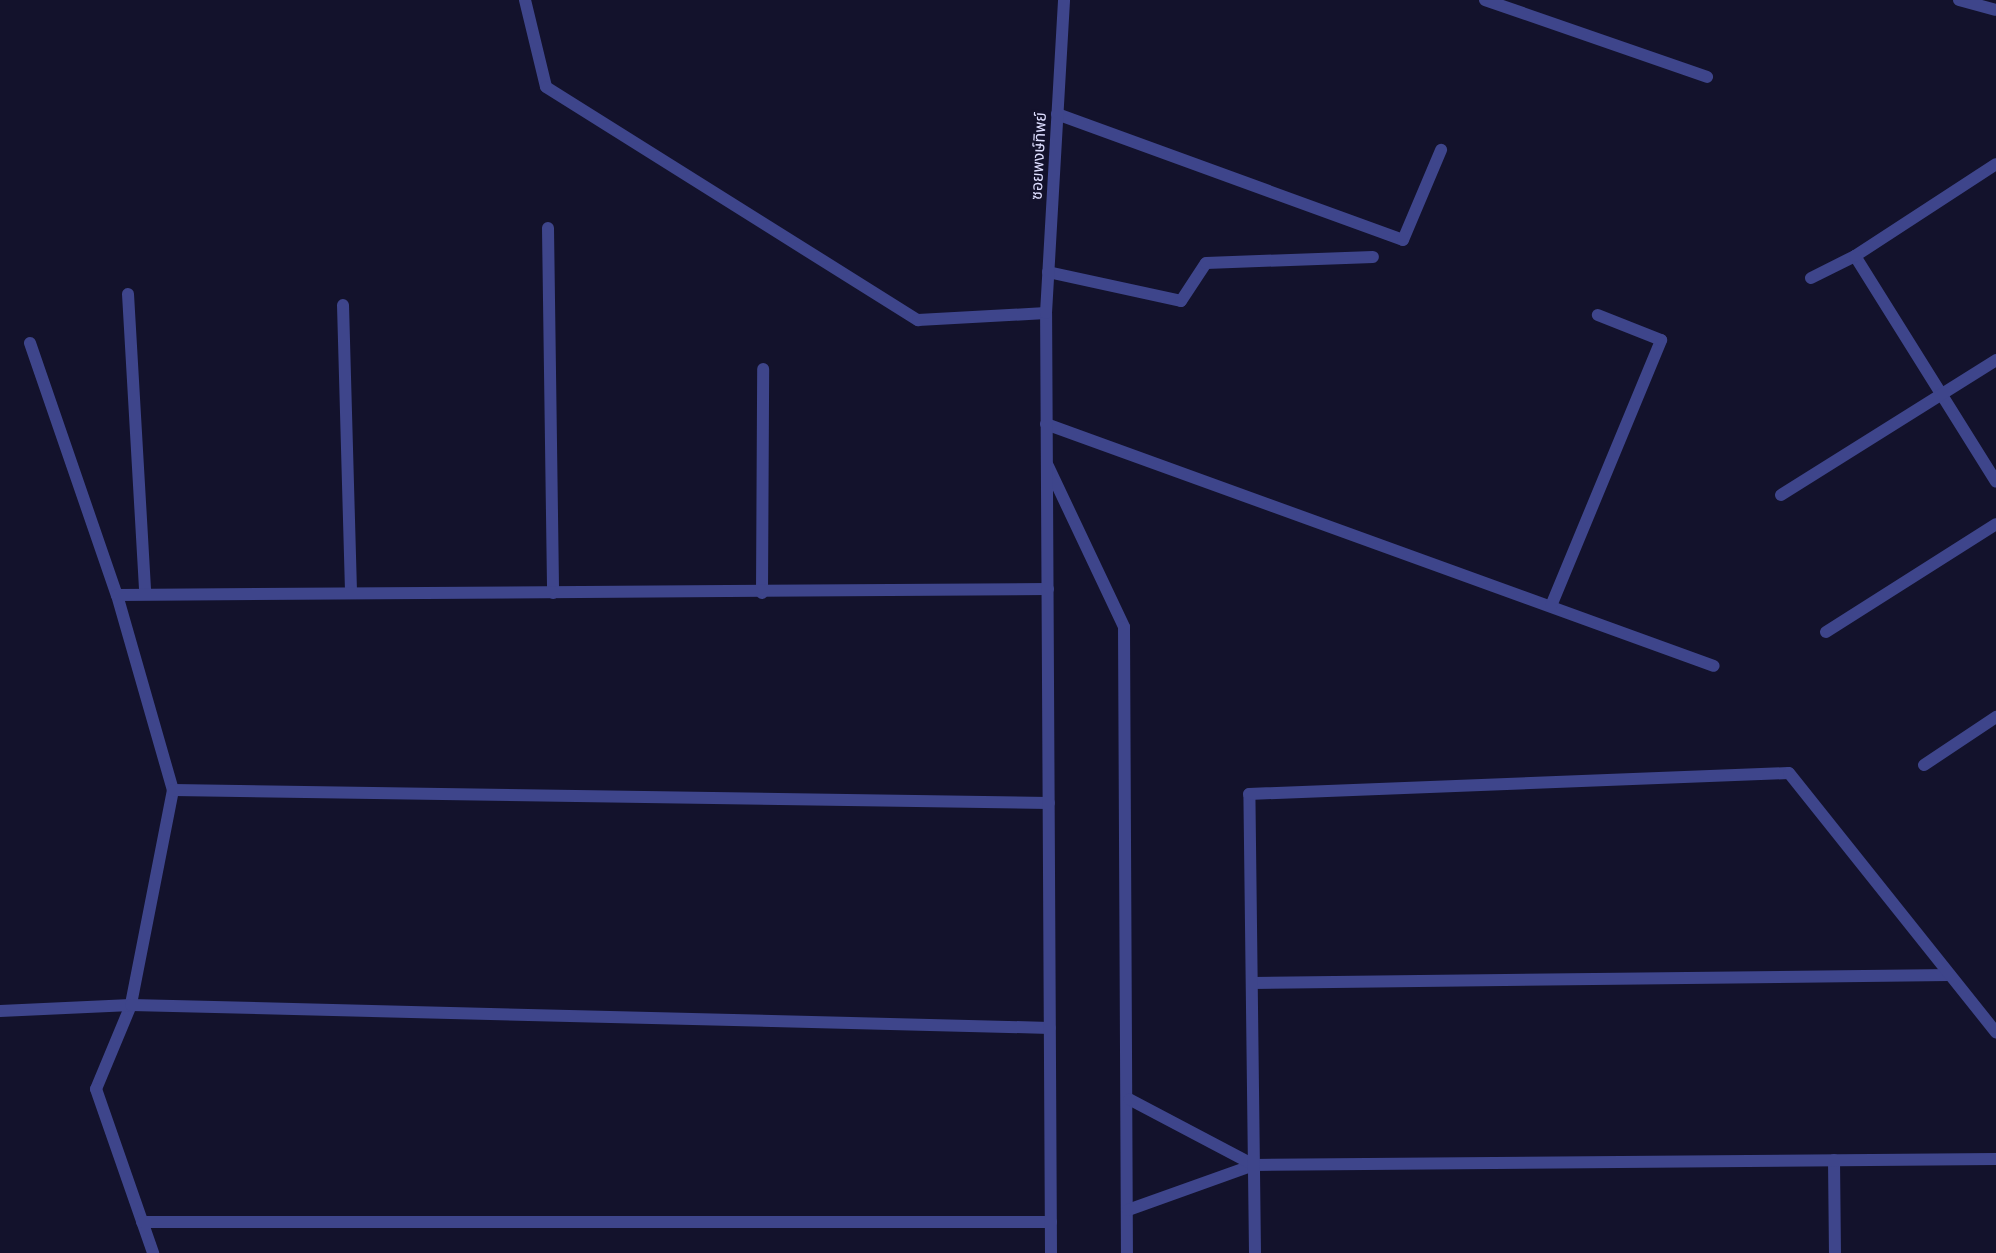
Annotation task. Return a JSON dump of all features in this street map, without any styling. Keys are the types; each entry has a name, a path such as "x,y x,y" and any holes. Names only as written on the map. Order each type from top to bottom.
{"street":[{"path":"515,0 526,3 546,87 918,320 1046,313"},
{"name":"ซอยพงษ์ทิพย์","path":"1051,1253 1046,313 1064,0"},
{"path":"1485,0 1707,77"},
{"path":"1959,0 1996,10"},
{"path":"1057,114 1403,240 1441,150"},
{"path":"1811,278 1856,256 1996,164"},
{"path":"548,228 553,593"},
{"path":"1856,256 1996,482"},
{"path":"1048,272 1181,301 1206,263 1373,257"},
{"path":"128,294 146,592"},
{"path":"343,305 351,592"},
{"path":"1551,606 1661,340 1598,315"},
{"path":"30,343 117,595 173,790 131,1005 96,1089 153,1253"},
{"path":"1781,495 1996,360"},
{"path":"762,593 763,369"},
{"path":"1046,424 1714,666"},
{"path":"1047,462 1124,627 1129,1100 1127,1253"},
{"path":"1826,632 1996,524"},
{"path":"117,595 146,592 762,593 1048,589"},
{"path":"1924,765 1996,717"},
{"path":"1255,1253 1250,794 1789,773 1996,1032"},
{"path":"173,790 1049,803"},
{"path":"1252,983 1950,975"},
{"path":"0,1011 131,1005 1050,1029"},
{"path":"1129,1100 1254,1165"},
{"path":"1128,1210 1254,1165 1996,1159"},
{"path":"1834,1160 1835,1253"},
{"path":"142,1222 1051,1222"}]}
